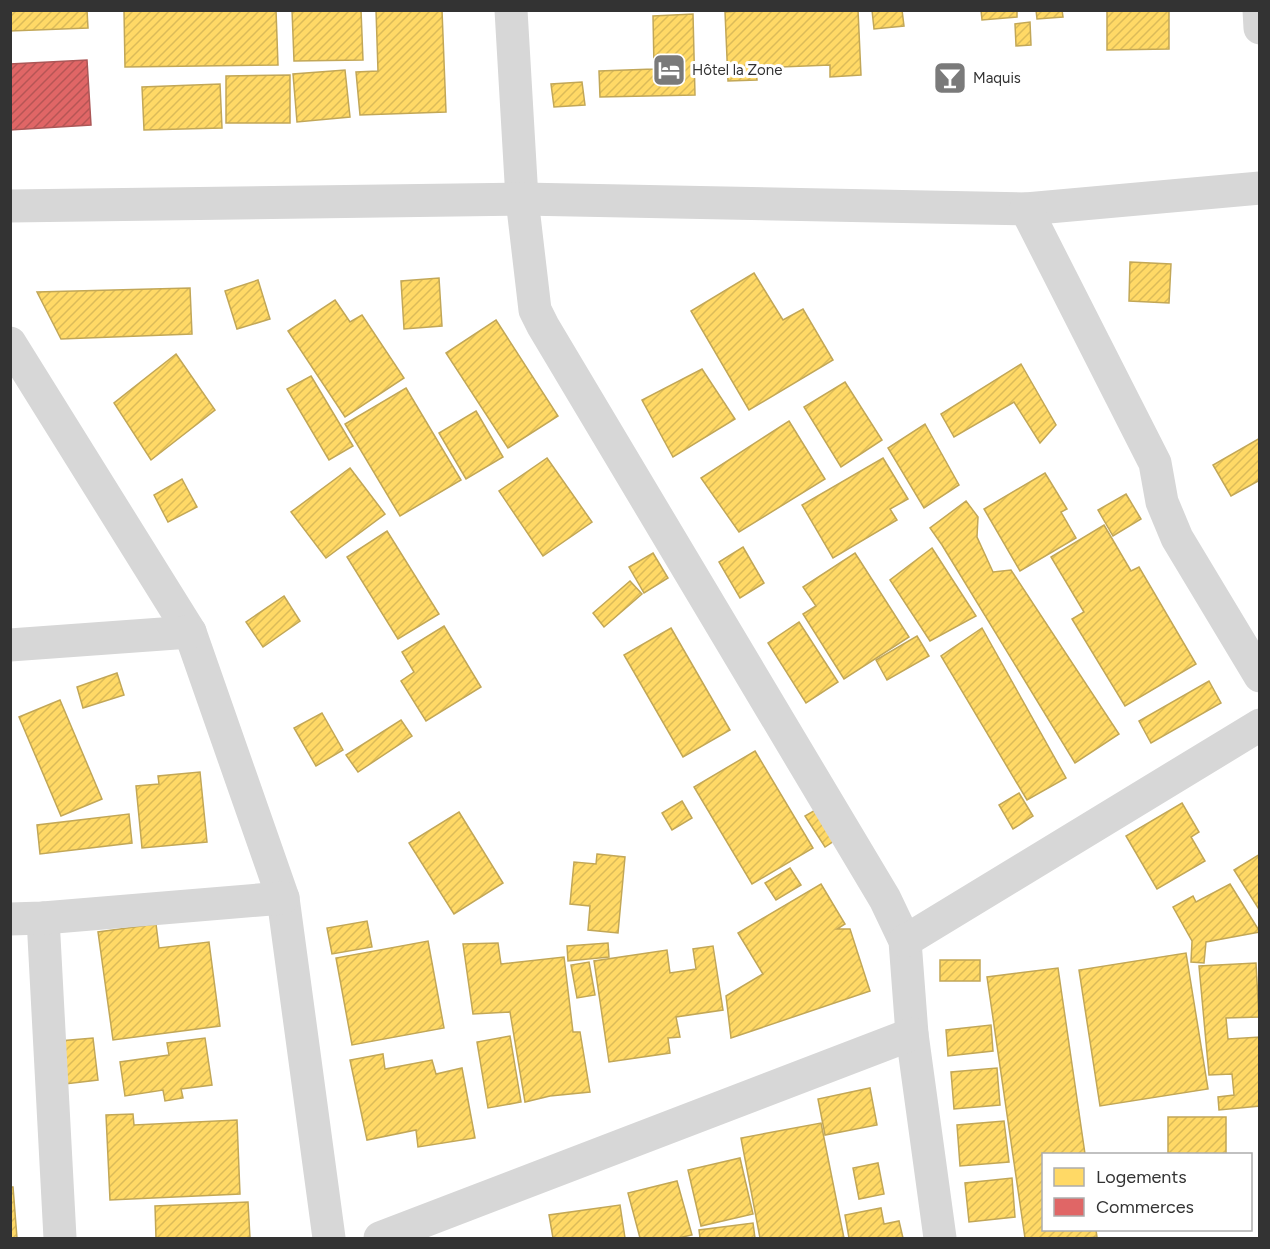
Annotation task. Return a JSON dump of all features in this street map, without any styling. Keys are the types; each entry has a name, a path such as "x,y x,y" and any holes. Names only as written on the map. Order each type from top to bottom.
{"street":[{"path":"511,10 522,199 535,309 543,326 885,898 905,941 912,1034 940,1239"},
{"path":"1259,10 1260,28"},
{"path":"10,206 522,199 1026,209 1260,188"},
{"path":"1026,209 1155,464 1162,502 1177,538 1260,676"},
{"path":"10,343 190,632 283,898 329,1239"},
{"path":"10,645 190,632"},
{"path":"905,941 1260,725"},
{"path":"10,919 283,898"},
{"path":"43,918 60,1239"},
{"path":"380,1239 912,1034"}],"building: Logements":[{"path":"10,10 87,10 88,28 10,31"},
{"path":"124,10 276,10 278,65 125,67"},
{"path":"292,10 361,10 363,60 294,61"},
{"path":"376,10 442,10 446,112 360,115 356,72 378,71"},
{"path":"858,10 861,75 830,77 830,65 756,68 757,80 728,81 725,12"},
{"path":"872,10 902,10 904,26 874,29"},
{"path":"981,10 1017,10 1017,17 982,20"},
{"path":"1036,10 1062,10 1063,17 1037,19"},
{"path":"1107,10 1169,10 1169,49 1107,50"},
{"path":"693,14 695,95 600,97 599,71 654,69 653,16"},
{"path":"1030,22 1031,45 1016,46 1015,24"},
{"path":"345,70 350,117 297,122 293,74"},
{"path":"290,75 290,123 226,123 226,76"},
{"path":"582,82 585,105 554,107 551,84"},
{"path":"220,84 222,128 144,130 142,87"},
{"path":"1130,262 1171,264 1169,303 1129,301"},
{"path":"754,273 783,320 803,309 833,360 749,410 691,311"},
{"path":"439,278 442,326 404,329 401,281"},
{"path":"258,280 270,319 237,329 225,291"},
{"path":"190,288 192,334 61,339 37,292"},
{"path":"335,300 350,322 362,315 404,378 345,417 288,331"},
{"path":"496,320 558,416 508,448 446,353"},
{"path":"176,354 215,410 151,460 114,403"},
{"path":"1021,364 1056,425 1040,443 1014,402 954,437 941,414"},
{"path":"702,369 735,419 673,457 642,400"},
{"path":"311,376 353,446 329,460 287,389"},
{"path":"845,382 882,440 841,467 804,407"},
{"path":"406,388 461,480 400,516 345,424"},
{"path":"476,411 503,457 466,479 439,433"},
{"path":"789,421 825,479 739,532 701,478"},
{"path":"925,424 959,485 924,508 888,448"},
{"path":"1260,438 1260,480 1231,496 1213,465"},
{"path":"547,458 592,522 543,556 499,491"},
{"path":"883,458 908,499 890,509 897,520 833,558 802,505"},
{"path":"350,468 385,514 326,558 291,512"},
{"path":"1045,473 1067,509 1061,512 1076,538 1020,571 984,509"},
{"path":"182,479 197,507 168,522 154,495"},
{"path":"1126,494 1141,519 1113,536 1098,510"},
{"path":"966,501 978,517 977,537 993,572 1011,570 1119,734 1075,763 930,528"},
{"path":"1104,525 1131,571 1139,567 1196,664 1125,706 1072,619 1084,612 1051,557"},
{"path":"387,531 439,614 398,639 347,557"},
{"path":"743,547 764,583 740,598 719,562"},
{"path":"932,548 976,616 930,641 890,580"},
{"path":"653,553 668,578 644,593 629,567"},
{"path":"855,553 909,637 844,679 803,614 816,606 803,587"},
{"path":"630,581 642,594 604,627 593,613"},
{"path":"284,596 300,621 263,647 246,622"},
{"path":"799,622 838,682 806,703 768,643"},
{"path":"444,626 481,687 426,721 401,681 414,672 402,652"},
{"path":"671,628 730,730 683,757 624,655"},
{"path":"982,628 1066,778 1027,800 941,656"},
{"path":"917,636 929,656 887,680 876,660"},
{"path":"117,673 124,695 83,708 77,687"},
{"path":"1209,681 1221,703 1151,743 1139,721"},
{"path":"60,700 102,799 61,816 19,717"},
{"path":"322,713 343,750 316,766 294,728"},
{"path":"401,720 412,736 358,772 346,755"},
{"path":"755,751 813,848 752,884 694,787"},
{"path":"200,772 207,842 142,848 136,786 159,784 158,776"},
{"path":"1019,793 1033,816 1013,829 999,805"},
{"path":"682,801 692,818 672,830 662,813"},
{"path":"1182,803 1199,832 1191,837 1205,861 1157,889 1126,836"},
{"path":"824,805 843,835 825,847 805,816"},
{"path":"459,812 503,883 454,914 409,843"},
{"path":"129,814 132,843 40,854 37,825"},
{"path":"597,854 625,857 618,933 588,930 590,906 570,904 574,862 596,864"},
{"path":"1260,854 1260,911 1234,870"},
{"path":"790,868 801,885 776,900 765,883"},
{"path":"821,884 845,924 837,929 850,929 870,991 731,1038 726,996 763,974 738,933"},
{"path":"1230,884 1260,932 1206,942 1204,963 1191,962 1192,941 1173,907 1193,896 1196,902"},
{"path":"367,921 372,947 332,954 327,928"},
{"path":"156,924 159,948 209,942 220,1026 113,1040 98,932"},
{"path":"428,941 444,1028 352,1045 336,958"},
{"path":"498,943 501,964 564,957 573,1032 580,1032 590,1092 550,1096 525,1102 510,1012 473,1014 463,944"},
{"path":"608,943 609,957 568,961 567,946"},
{"path":"713,946 723,1010 676,1017 680,1037 668,1038 670,1053 609,1062 594,961 667,950 670,973 696,969 693,949"},
{"path":"1186,953 1208,1089 1100,1106 1079,970"},
{"path":"940,960 980,960 980,981 940,981"},
{"path":"589,962 595,995 577,998 571,965"},
{"path":"1256,963 1259,1017 1226,1018 1228,1039 1260,1037 1260,1106 1219,1110 1218,1097 1234,1095 1232,1074 1209,1075 1199,966"},
{"path":"1058,968 1085,1153 1042,1153 1042,1231 1096,1231 1097,1237 1025,1238 987,977"},
{"path":"991,1025 993,1051 948,1056 946,1030"},
{"path":"510,1036 521,1102 488,1108 477,1042"},
{"path":"93,1038 98,1080 65,1084 59,1041"},
{"path":"205,1038 212,1085 181,1089 183,1098 165,1101 163,1090 125,1096 120,1062 169,1055 167,1043"},
{"path":"383,1054 385,1069 432,1060 436,1074 462,1068 475,1138 418,1147 416,1130 367,1140 350,1060"},
{"path":"997,1068 1000,1105 954,1109 951,1072"},
{"path":"870,1088 877,1125 825,1135 818,1099"},
{"path":"133,1114 134,1125 237,1120 240,1194 110,1200 106,1115"},
{"path":"1168,1117 1226,1117 1226,1153 1168,1153"},
{"path":"1004,1121 1009,1162 960,1166 957,1125"},
{"path":"821,1123 844,1238 760,1238 741,1138"},
{"path":"740,1158 753,1214 701,1226 688,1170"},
{"path":"878,1163 884,1194 859,1199 853,1168"},
{"path":"1012,1178 1015,1217 969,1222 965,1183"},
{"path":"677,1181 692,1235 678,1238 640,1238 628,1193"},
{"path":"10,1187 13,1187 17,1238 10,1238"},
{"path":"248,1202 250,1238 156,1238 155,1206"},
{"path":"620,1205 625,1238 553,1238 549,1215"},
{"path":"881,1208 884,1224 899,1221 903,1238 849,1238 845,1215"},
{"path":"753,1223 755,1238 700,1238 699,1230"}],"building: Commerces":[{"path":"87,60 91,125 10,130 10,64"}],"place":[{"name":"Hôtel la Zone","path":"669,70"},
{"name":"Maquis","path":"950,78"}]}
